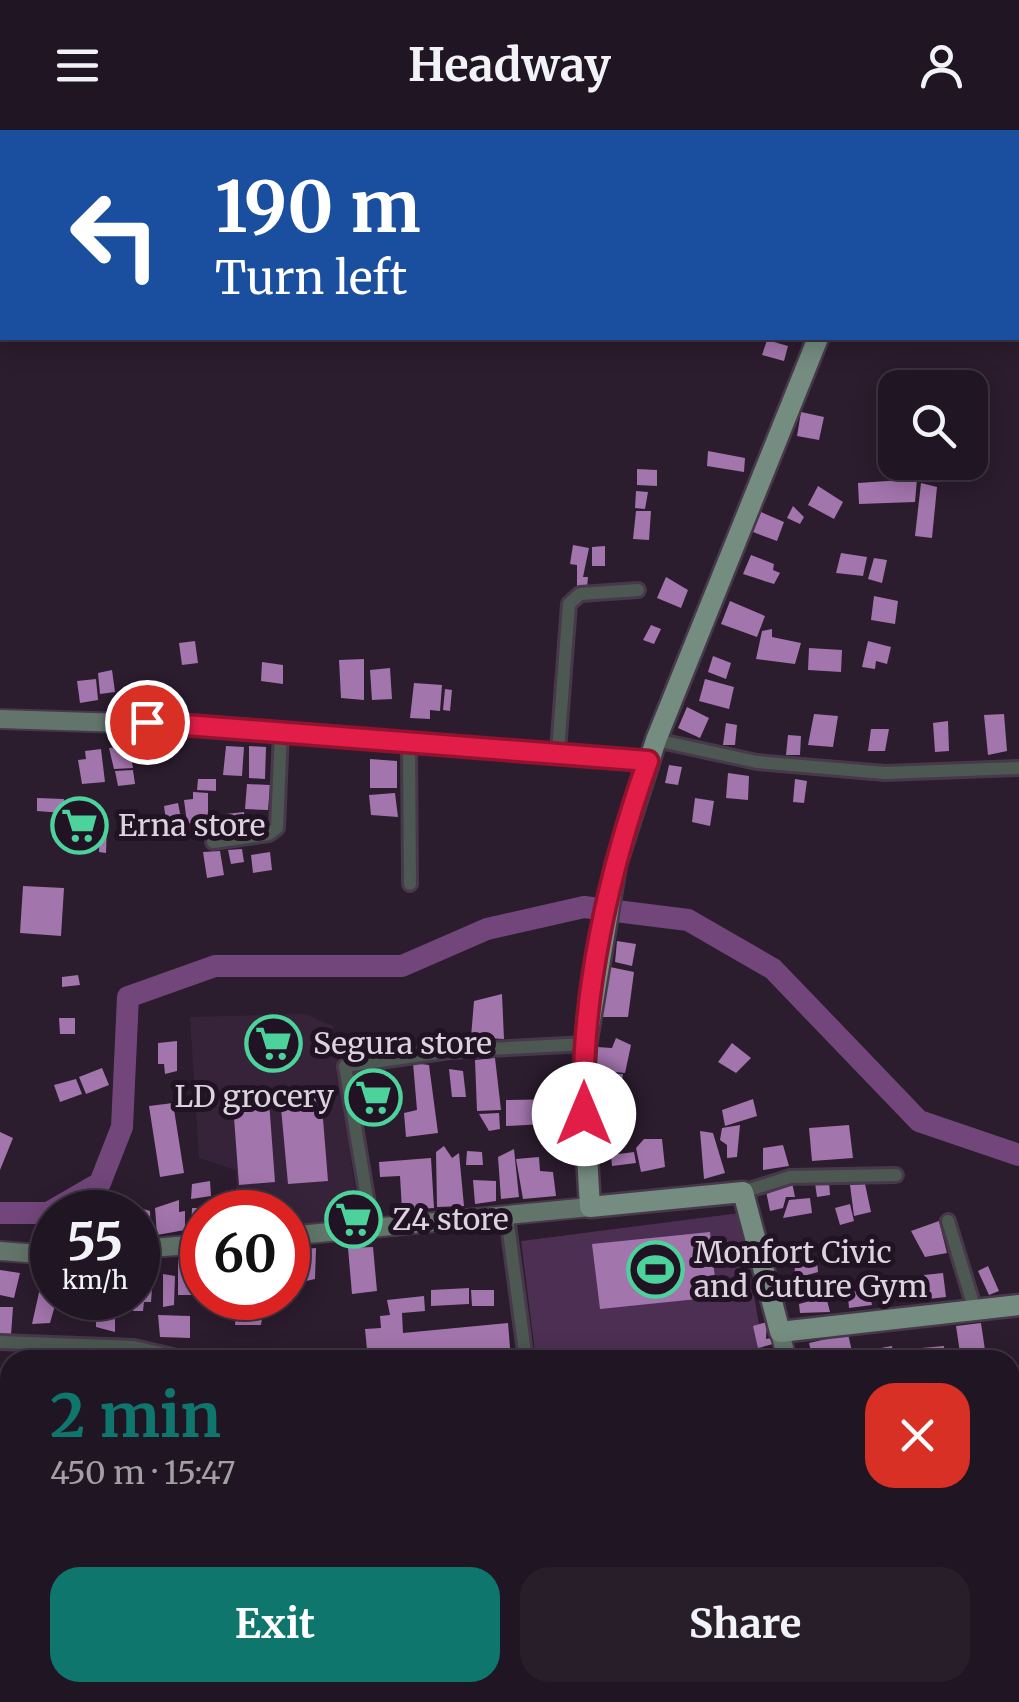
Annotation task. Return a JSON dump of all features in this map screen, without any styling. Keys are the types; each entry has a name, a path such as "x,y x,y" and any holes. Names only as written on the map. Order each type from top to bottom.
{"main road":[{"path":"817,340 656,740 616,864 586,1044 584,1088 590,1207 743,1192 780,1332 1019,1305"}],"street":[{"path":"558,751 569,604 580,594 638,590"},
{"path":"0,719 281,731 648,761"},
{"path":"213,842 269,834 277,828 281,731"},
{"path":"656,740 757,762 885,773 1019,768"},
{"path":"410,741 410,884"},
{"path":"372,1228 346,1066 450,1051 586,1044"},
{"path":"743,1192 790,1177 896,1175"},
{"path":"310,1234 590,1207"},
{"path":"507,1217 525,1350"},
{"path":"948,1221 975,1310"},
{"path":"0,1252 30,1254"},
{"path":"780,1332 784,1350"},
{"path":"0,1342 147,1350"}],"shaded area":[{"path":"305,1014 333,1026 358,1212 353,1220 310,1225 310,1190 236,1190 236,1170 199,1158 190,1017"},
{"path":"740,1213 763,1350 535,1350 521,1241"}],"building":[{"path":"767,340 788,346 784,361 762,355"},
{"path":"801,412 824,417 819,440 797,436"},
{"path":"708,451 745,458 744,472 707,466"},
{"path":"637,469 657,470 657,486 637,485"},
{"path":"917,480 915,502 859,504 858,483"},
{"path":"921,483 937,487 932,538 915,536"},
{"path":"818,486 843,502 834,519 808,505"},
{"path":"636,491 648,492 645,509 635,508"},
{"path":"793,506 804,517 800,524 787,518"},
{"path":"636,511 651,511 649,540 633,539"},
{"path":"761,512 784,522 777,541 753,532"},
{"path":"573,545 589,548 583,577 588,577 587,588 577,587 577,565 570,564"},
{"path":"605,546 605,566 592,566 592,547"},
{"path":"841,553 867,557 863,576 836,573"},
{"path":"751,555 774,564 773,570 780,573 774,584 743,574"},
{"path":"874,558 887,560 882,583 868,579"},
{"path":"666,577 688,590 681,608 657,598"},
{"path":"874,596 898,601 895,624 871,620"},
{"path":"730,601 765,616 757,637 721,624"},
{"path":"651,625 661,629 654,644 643,640"},
{"path":"772,629 772,637 801,643 795,664 756,659 762,631"},
{"path":"195,641 198,663 182,665 179,643"},
{"path":"868,641 891,647 887,664 876,661 875,669 862,667"},
{"path":"809,648 842,650 841,672 808,670"},
{"path":"713,656 731,663 726,679 708,672"},
{"path":"364,659 364,700 341,698 339,660"},
{"path":"262,662 283,665 283,684 261,681"},
{"path":"390,668 392,699 372,700 370,670"},
{"path":"112,670 115,692 100,694 98,673"},
{"path":"96,679 98,700 80,703 77,681"},
{"path":"705,679 734,687 729,709 699,701"},
{"path":"414,683 442,685 440,711 430,710 430,719 410,718"},
{"path":"445,689 452,690 450,711 443,710"},
{"path":"687,707 709,718 700,738 678,728"},
{"path":"814,714 838,716 833,747 808,745"},
{"path":"1004,714 1007,751 988,755 984,715"},
{"path":"948,721 949,751 935,752 933,723"},
{"path":"726,723 737,725 735,745 723,745"},
{"path":"871,729 889,729 885,751 868,751"},
{"path":"788,735 801,736 800,755 786,755"},
{"path":"129,746 133,768 114,769 109,748"},
{"path":"226,746 244,747 242,776 223,775"},
{"path":"249,746 266,747 265,779 249,778"},
{"path":"101,749 105,782 82,784 78,760 86,759 85,751"},
{"path":"370,759 397,761 397,788 370,788"},
{"path":"669,765 682,767 678,785 665,783"},
{"path":"133,770 135,784 118,786 115,771"},
{"path":"728,773 749,776 748,800 726,798"},
{"path":"198,779 216,779 216,791 197,790"},
{"path":"795,779 807,781 804,803 793,802"},
{"path":"247,784 270,785 268,810 245,809"},
{"path":"193,792 208,793 208,825 187,823 184,800 193,799"},
{"path":"395,793 398,817 371,815 369,795"},
{"path":"37,798 64,799 63,813 37,811"},
{"path":"695,798 714,801 710,826 692,822"},
{"path":"178,803 181,818 166,821 164,806"},
{"path":"244,812 245,826 228,828 226,814"},
{"path":"100,824 107,825 106,853 99,852"},
{"path":"242,849 244,862 231,864 228,850"},
{"path":"220,851 224,875 207,878 203,852"},
{"path":"270,852 272,870 253,873 251,855"},
{"path":"23,886 64,888 61,936 20,933"},
{"path":"617,941 636,944 632,966 615,962"},
{"path":"610,967 634,972 628,1017 600,1017"},
{"path":"78,975 80,985 62,987 62,977"},
{"path":"502,994 504,1039 471,1037 474,1001"},
{"path":"59,1018 75,1018 75,1034 60,1034"},
{"path":"616,1038 631,1045 625,1073 595,1070 597,1047 612,1048"},
{"path":"177,1041 177,1071 165,1074 164,1064 158,1064 158,1043"},
{"path":"732,1043 751,1058 736,1073 718,1062"},
{"path":"495,1058 501,1110 477,1111 475,1060"},
{"path":"413,1063 429,1065 438,1133 406,1137 404,1113 417,1110"},
{"path":"102,1068 109,1085 86,1094 79,1077"},
{"path":"449,1069 463,1071 466,1097 452,1097"},
{"path":"598,1074 623,1074 622,1081 617,1081 616,1108 627,1108 627,1121 596,1120"},
{"path":"76,1079 82,1094 60,1102 54,1085"},
{"path":"321,1094 328,1181 288,1184 280,1097"},
{"path":"565,1099 564,1123 506,1126 506,1100"},
{"path":"753,1099 757,1116 725,1126 722,1110"},
{"path":"269,1101 275,1182 239,1185 233,1104"},
{"path":"173,1103 184,1173 160,1177 149,1106"},
{"path":"499,1113 500,1129 489,1131 479,1114"},
{"path":"740,1125 737,1157 727,1158 727,1145 720,1140 722,1128"},
{"path":"849,1125 853,1158 812,1161 809,1128"},
{"path":"700,1131 713,1133 725,1173 704,1179"},
{"path":"0,1132 13,1138 0,1170"},
{"path":"644,1139 662,1139 665,1167 641,1172 636,1148"},
{"path":"783,1145 789,1166 763,1170 763,1148"},
{"path":"444,1146 452,1158 459,1153 464,1206 437,1207 436,1152"},
{"path":"514,1149 519,1197 501,1199 498,1157"},
{"path":"467,1151 482,1152 483,1165 466,1165"},
{"path":"634,1152 636,1163 612,1166 611,1155"},
{"path":"539,1157 540,1171 553,1172 556,1196 523,1199 516,1159"},
{"path":"431,1158 434,1208 402,1210 400,1176 380,1177 379,1162"},
{"path":"473,1180 496,1181 496,1201 475,1204"},
{"path":"210,1181 211,1190 192,1190 192,1184"},
{"path":"792,1182 795,1197 786,1197 783,1208 770,1211 765,1186"},
{"path":"829,1182 830,1195 817,1197 815,1183"},
{"path":"865,1184 871,1212 854,1216 850,1185"},
{"path":"810,1198 812,1213 783,1218 789,1200"},
{"path":"179,1200 180,1231 160,1234 160,1206"},
{"path":"850,1204 854,1221 840,1225 835,1208"},
{"path":"939,1221 947,1253 925,1257 911,1231"},
{"name":"Monfort Civic and Cuture Gym","path":"710,1232 717,1297 600,1309 592,1244"},
{"path":"806,1245 809,1254 791,1258 788,1247"},
{"path":"373,1247 377,1291 352,1294 348,1248"},
{"path":"316,1248 315,1279 310,1280 310,1249"},
{"path":"180,1260 180,1295 178,1295"},
{"path":"817,1261 818,1272 794,1279 795,1267"},
{"path":"988,1266 999,1291 989,1295 978,1271"},
{"path":"0,1270 20,1273 14,1298 0,1295"},
{"path":"943,1273 946,1297 928,1299 924,1275"},
{"path":"163,1274 175,1276 174,1305 163,1307"},
{"path":"821,1277 830,1312 800,1313 799,1304 825,1297 803,1300 794,1279"},
{"path":"867,1281 872,1305 849,1308 847,1286"},
{"path":"469,1288 469,1304 431,1306 431,1290"},
{"path":"471,1290 494,1290 494,1306 472,1306"},
{"path":"424,1296 425,1311 402,1313 403,1333 508,1323 510,1350 367,1350 365,1329 381,1328 380,1316 390,1315 387,1300"},
{"path":"0,1307 13,1307 11,1335 0,1335"},
{"path":"160,1315 190,1320 190,1338 160,1337"},
{"path":"96,1320 115,1320 115,1332 96,1327"},
{"path":"236,1320 262,1320 261,1325 235,1325"},
{"path":"767,1322 766,1339 771,1338 773,1344 758,1348 753,1326"},
{"path":"981,1323 985,1350 960,1350 956,1326"},
{"path":"848,1334 852,1350 811,1350 809,1343"},
{"path":"944,1346 944,1350 910,1350"}],"waterway":[{"path":"0,1213 48,1213 100,1183 122,1127 128,997 215,966 402,966 487,929 584,907 688,920 773,969 919,1121 1019,1155"}],"place":[{"name":"Erna store","path":"79,826"},
{"name":"Segura store","path":"274,1044"},
{"name":"LD grocery","path":"373,1097"},
{"name":"Z4 store","path":"353,1220"},
{"name":"Monfort Civic and Cuture Gym","path":"655,1270"}],"route":[{"path":"147,722 648,761 616,864 600,952 586,1044 584,1114"}]}
